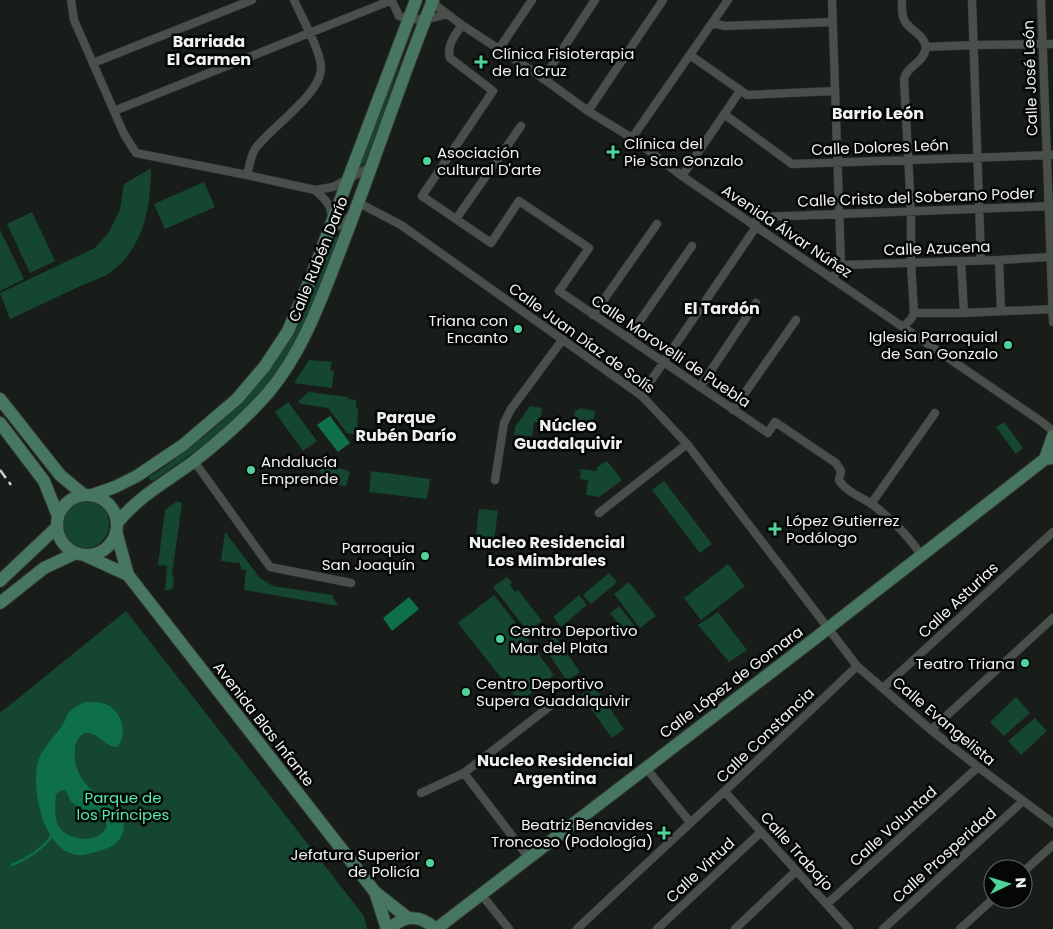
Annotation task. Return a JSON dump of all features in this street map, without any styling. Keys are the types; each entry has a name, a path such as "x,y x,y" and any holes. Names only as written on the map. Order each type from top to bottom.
{"main road":[{"name":"Calle Rubén Darío","path":"88,495 115,487 142,473 183,445 237,399 265,366 288,331 331,229 416,0"},
{"name":"Calle Rubén Darío","path":"116,527 129,508 143,496 194,461 245,416 269,392 286,369 316,314 373,166 431,1"},
{"path":"0,400 60,475 88,495"},
{"path":"0,424 44,482 58,521 59,535 63,543 80,554 128,575"},
{"path":"1049,459 1053,436"},
{"name":"Calle López de Gomara","path":"436,929 1049,459"},
{"path":"0,580 58,521 62,508 68,501 76,497 88,495 101,498 109,504 114,513 128,575"},
{"path":"0,604 44,568 80,554 92,554 108,546 113,540 116,527"},
{"name":"Avenida Blas Infante","path":"128,575 375,892 408,918"},
{"name":"Avenida Blas Infante","path":"375,892 388,929"},
{"path":"388,929 396,922 408,918 418,918 428,922 436,929"}],"street":[{"path":"71,0 74,20 124,134 136,153 247,174 315,190 333,187 373,166"},
{"path":"93,63 252,0"},
{"path":"247,174 254,150 304,100 318,79 321,68 309,32 294,0"},
{"path":"114,111 392,0 399,16 410,20 447,14"},
{"path":"499,49 532,0"},
{"path":"544,78 596,0"},
{"path":"588,111 663,0"},
{"path":"632,138 728,0"},
{"path":"832,0 841,265 832,279"},
{"path":"902,0 906,24 920,34 926,47 921,61 906,73 905,76 914,313 903,327"},
{"path":"972,0 980,260"},
{"name":"Calle José León","path":"1041,0 1042,44 1050,155 1050,257 1053,322"},
{"name":"Avenida Álvar Núñez","path":"431,1 462,25 544,78 588,111 632,138 682,176 1053,431"},
{"path":"712,23 725,26 833,22"},
{"path":"462,25 451,44 449,55 453,61 493,91 422,196 456,219 521,126"},
{"path":"926,47 1053,44"},
{"path":"690,55 748,95 835,91"},
{"path":"682,176 740,91"},
{"name":"Calle Dolores León","path":"724,114 792,164 1050,155"},
{"path":"315,190 329,202 332,213 331,229"},
{"name":"Calle Morovelli de Puebla","path":"456,219 491,243 519,201 589,248 559,291 768,433 775,422 836,463 841,471 839,480 842,486 871,504"},
{"path":"331,229 345,222 359,203"},
{"name":"Calle Juan Díaz de Solís","path":"359,203 401,224 642,396 687,444 827,629"},
{"name":"Calle Cristo del Soberano Poder","path":"754,225 762,217 1050,206"},
{"path":"593,315 657,224"},
{"path":"642,396 754,225"},
{"path":"628,338 692,246"},
{"name":"Calle Azucena","path":"841,265 961,262 1050,257"},
{"path":"999,260 1001,311"},
{"path":"961,262 964,312"},
{"path":"700,387 756,303"},
{"path":"914,313 1052,309"},
{"path":"733,410 796,320"},
{"path":"494,480 504,423 511,409 563,339"},
{"path":"922,556 896,524 871,504 935,413"},
{"path":"599,513 687,444"},
{"path":"194,461 270,567 351,583"},
{"name":"Calle Asturias","path":"883,688 1053,532"},
{"path":"931,730 1053,618"},
{"name":"Calle Evangelista","path":"827,629 857,666 931,730 1053,823"},
{"name":"Calle Constancia","path":"577,929 857,666"},
{"path":"421,792 464,773 554,703"},
{"name":"Calle Voluntad","path":"827,904 978,767"},
{"path":"646,768 690,822"},
{"path":"464,773 529,858"},
{"name":"Calle Trabajo","path":"725,792 849,929"},
{"name":"Calle Prosperidad","path":"883,929 1023,801"},
{"name":"Calle Virtud","path":"657,929 762,832"},
{"path":"1033,863 1053,845"},
{"path":"735,929 796,871"},
{"path":"481,894 509,929"},
{"path":"960,929 983,908"},
{"path":"742,922 749,929"}],"green space":[{"path":"401,53 403,54 368,159 358,170"},
{"path":"151,168 151,183 143,225 131,251 122,262 104,276 10,319 0,293 95,248 109,232 120,210 124,184"},
{"path":"204,182 215,207 165,229 154,204"},
{"path":"32,212 55,261 30,273 7,224"},
{"path":"0,230 24,279 0,291"},
{"path":"336,236 339,238 305,325 286,359 270,380 235,418 215,435 174,467 152,481 148,478 216,427 255,388 272,367 302,318"},
{"path":"309,360 332,362 330,370 334,371 332,388 294,383"},
{"path":"309,392 348,397 348,399 356,400 356,407 358,408 357,435 347,433 328,408 301,404 298,401"},
{"path":"288,402 317,441 303,451 275,412"},
{"path":"530,406 542,408 540,423 534,422 532,436 514,435 515,427"},
{"path":"580,408 595,411 593,424 588,424 585,428 573,426 575,410"},
{"path":"1004,422 1023,448 1016,454 996,427"},
{"path":"333,461 340,468 350,472 346,486 331,484 319,471"},
{"path":"607,461 622,480 599,497 586,495 588,480 580,479 581,472 579,469 597,471 597,467"},
{"path":"371,471 430,479 427,499 369,492"},
{"path":"664,481 712,544 700,553 652,490"},
{"path":"85,500 94,502 102,507 107,515 109,524 107,533 102,541 94,546 85,548 76,546 68,541 63,533 61,524 63,515 68,507 76,502"},
{"path":"177,501 182,503 172,575 174,578 173,587 170,590 165,590 167,566 158,565 165,510"},
{"path":"479,509 498,511 493,548 475,545"},
{"path":"225,532 260,578 273,586 332,595 338,606 244,590 246,570 241,569 240,563 221,561"},
{"path":"728,564 745,586 701,620 684,598"},
{"path":"609,573 617,582 591,604 583,595"},
{"path":"507,577 512,582 510,585 515,592 518,590 542,621 528,632 493,587"},
{"path":"629,582 656,616 640,628 614,594"},
{"name":"Centro Deportivo Mar del Plata","path":"494,595 554,675 520,702 458,623"},
{"path":"579,595 587,605 561,627 553,617"},
{"path":"619,606 634,625 625,632 610,613"},
{"name":"Parque de los Príncipes","path":"126,611 364,916 367,929 0,929 0,713"},
{"path":"718,612 747,650 729,662 698,625"},
{"path":"555,636 580,672 567,681 543,645"},
{"path":"594,686 624,729 612,738 581,695"},
{"path":"1016,697 1030,713 1004,736 990,722"},
{"path":"1035,718 1047,731 1021,755 1008,741"}],"shaded area":[{"path":"330,416 350,443 338,452 317,425"},
{"path":"409,597 419,609 392,631 383,618"},
{"path":"85,702 105,704 111,707 119,716 123,729 121,742 117,747 109,745 90,733 80,736 77,740 76,765 82,779 118,812 124,823 122,834 115,844 88,854 73,854 61,848 52,837 44,823 39,807 37,790 36,775 40,756 62,725 67,714","holes":["62,790 66,791 71,802 80,808 98,815 106,822 107,826 104,832 98,836 83,839 75,838 62,831 56,818 56,794"]}],"waterway":[{"path":"12,865 34,853 52,836"}],"railway":[{"path":"0,470 11,485"}],"place":[{"name":"Clínica Fisioterapia de la Cruz","path":"481,62"},
{"name":"Clínica del Pie San Gonzalo","path":"613,152"},
{"name":"Asociación cultural D'arte","path":"427,161"},
{"name":"Triana con Encanto","path":"518,329"},
{"name":"Iglesia Parroquial de San Gonzalo","path":"1008,345"},
{"name":"Andalucía Emprende","path":"251,470"},
{"name":"López Gutierrez Podólogo","path":"775,529"},
{"name":"Parroquia San Joaquín","path":"425,556"},
{"name":"Centro Deportivo Mar del Plata","path":"500,639"},
{"name":"Teatro Triana","path":"1025,663"},
{"name":"Centro Deportivo Supera Guadalquivir","path":"466,692"},
{"name":"Beatriz Benavides Troncoso (Podología)","path":"664,833"},
{"name":"Jefatura Superior de Policía","path":"430,863"}],"district":[{"name":"Barriada El Carmen","path":"209,50"},
{"name":"Barrio León","path":"878,113"},
{"name":"El Tardón","path":"722,308"},
{"name":"Parque Rubén Darío","path":"406,426"},
{"name":"Núcleo Guadalquivir","path":"568,434"},
{"name":"Nucleo Residencial Los Mimbrales","path":"547,551"},
{"name":"Nucleo Residencial Argentina","path":"555,769"}]}
